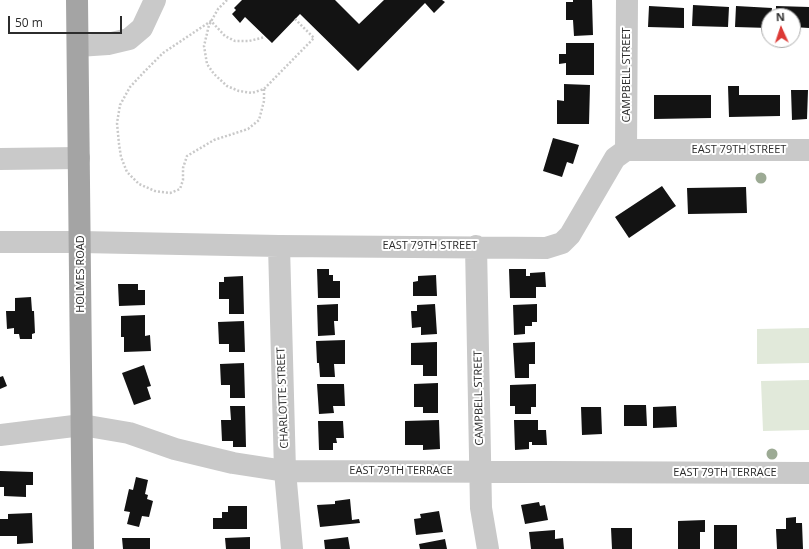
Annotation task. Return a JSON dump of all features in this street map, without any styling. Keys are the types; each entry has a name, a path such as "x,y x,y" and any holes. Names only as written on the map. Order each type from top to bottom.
{"main road":[{"name":"HOLMES ROAD","path":"77,0 81,242 83,549"}],"street":[{"path":"78,46 108,44 128,39 142,28 155,0"},
{"name":"CAMPBELL STREET","path":"626,150 627,0"},
{"name":"EAST 79TH STREET","path":"0,242 278,246 476,246 546,248 562,243 570,235 615,158 626,150 809,150"},
{"path":"0,159 79,158"},
{"name":"CHARLOTTE STREET","path":"278,246 285,471 292,549"},
{"name":"CAMPBELL STREET","path":"476,246 481,508 488,549"},
{"name":"EAST 79TH TERRACE","path":"0,435 82,425 129,433 175,449 233,463 285,471 809,473"}],"path":[{"path":"227,0 218,9 211,21 204,46 207,64 214,74 227,86 239,91 252,93 264,89 314,38 295,20"},
{"path":"211,21 225,36 235,41 249,41 265,37"},
{"path":"211,21 163,53 130,87 120,105 117,123 121,158 127,172 138,184 155,191 170,193 180,188 183,180 183,168 187,156 214,140 248,128 259,120 264,101 264,89"}],"green space":[{"path":"809,328 809,363 757,364 757,329"},
{"path":"809,380 809,430 763,431 761,381"}],"building":[{"path":"242,0 335,0 359,24 384,0 442,0 445,2 434,13 425,3 358,71 300,14 272,43 245,17 240,23 232,14 236,10 234,8"},
{"path":"573,0 592,0 593,35 574,36 573,20 566,20 566,2 573,2"},
{"path":"693,5 729,7 728,27 692,26"},
{"path":"649,6 684,8 684,28 648,27"},
{"path":"736,6 772,8 761,8 761,28 735,27"},
{"path":"776,6 809,7 809,28 801,28 801,8 776,8"},
{"path":"566,43 594,43 594,75 566,75 566,63 559,64 559,54 566,54"},
{"path":"564,84 590,85 589,124 557,124 557,100 564,101"},
{"path":"728,86 739,86 739,95 780,95 780,116 729,117"},
{"path":"791,90 808,90 807,119 792,120"},
{"path":"654,95 711,95 711,118 654,119"},
{"path":"553,138 579,145 573,164 567,162 562,177 543,171"},
{"path":"662,186 676,206 629,238 615,217"},
{"path":"746,187 747,213 688,214 687,188"},
{"path":"317,269 329,269 329,275 333,275 333,281 340,281 340,298 318,298"},
{"path":"509,269 526,269 526,276 530,276 530,273 545,272 546,287 536,287 536,298 510,298"},
{"path":"436,275 437,296 413,296 413,282 418,281 418,276"},
{"path":"243,276 244,314 229,314 229,299 219,299 219,282 224,282 224,277"},
{"path":"118,284 138,284 138,290 145,290 145,305 119,306"},
{"path":"31,297 32,311 34,311 35,333 32,334 32,339 20,339 19,334 14,334 14,328 7,329 6,311 15,311 15,298"},
{"path":"338,304 338,321 334,321 335,335 318,336 317,305"},
{"path":"435,304 437,334 421,335 421,327 412,328 411,311 417,311 417,305"},
{"path":"537,304 537,322 532,322 532,326 525,326 525,334 514,335 513,305"},
{"path":"145,315 145,336 150,335 151,351 124,352 124,337 121,337 121,316"},
{"path":"244,321 245,352 229,352 229,344 219,344 218,322"},
{"path":"345,340 345,364 334,364 335,377 320,377 319,363 317,363 316,341"},
{"path":"437,342 437,376 423,376 423,365 411,365 411,343"},
{"path":"535,342 535,364 529,364 529,378 515,378 513,343"},
{"path":"244,363 245,398 230,398 230,385 221,385 220,364"},
{"path":"144,365 151,386 147,387 151,399 134,405 122,373"},
{"path":"3,376 7,386 0,389 0,377"},
{"path":"438,383 438,413 423,413 423,407 414,407 414,384"},
{"path":"317,384 344,384 345,406 333,406 334,413 319,414"},
{"path":"536,384 536,407 531,407 531,414 515,414 515,406 510,406 510,385"},
{"path":"624,405 646,405 647,426 624,426"},
{"path":"230,406 245,406 246,447 233,447 233,441 222,441 221,420 231,420"},
{"path":"676,406 677,427 653,428 653,407"},
{"path":"581,407 601,407 602,434 582,435"},
{"path":"439,420 440,449 423,450 423,445 405,445 405,421"},
{"path":"514,420 538,420 538,430 546,430 547,445 532,445 532,442 529,442 529,449 515,450"},
{"path":"318,421 343,421 344,438 336,438 337,443 333,443 333,450 319,450"},
{"path":"0,471 33,472 33,485 26,485 26,497 4,496 4,487 0,487"},
{"path":"136,477 148,480 145,494 148,495 147,499 153,501 149,517 142,516 139,527 127,524 130,512 124,511 129,489 133,490"},
{"path":"350,499 352,520 359,519 360,523 320,527 317,505 335,504 335,501"},
{"path":"539,502 540,506 545,505 548,520 525,524 521,505"},
{"path":"228,506 247,506 247,529 213,529 213,518 222,518 222,512 228,512"},
{"path":"439,511 443,532 416,535 414,519 421,518 420,514"},
{"path":"32,513 33,543 17,544 17,536 0,536 0,519 8,519 8,514"},
{"path":"796,517 796,523 802,523 803,549 777,549 776,529 786,529 786,518"},
{"path":"705,520 705,532 700,532 700,549 678,549 678,521"},
{"path":"714,525 737,525 737,549 714,549"},
{"path":"611,528 632,528 632,549 612,549"},
{"path":"555,530 555,539 563,538 564,549 531,549 529,532"},
{"path":"250,537 250,549 226,549 225,538"},
{"path":"348,537 350,549 325,549 324,540"},
{"path":"122,538 150,538 150,549 123,549"},
{"path":"445,539 447,549 420,549 419,544"}]}
